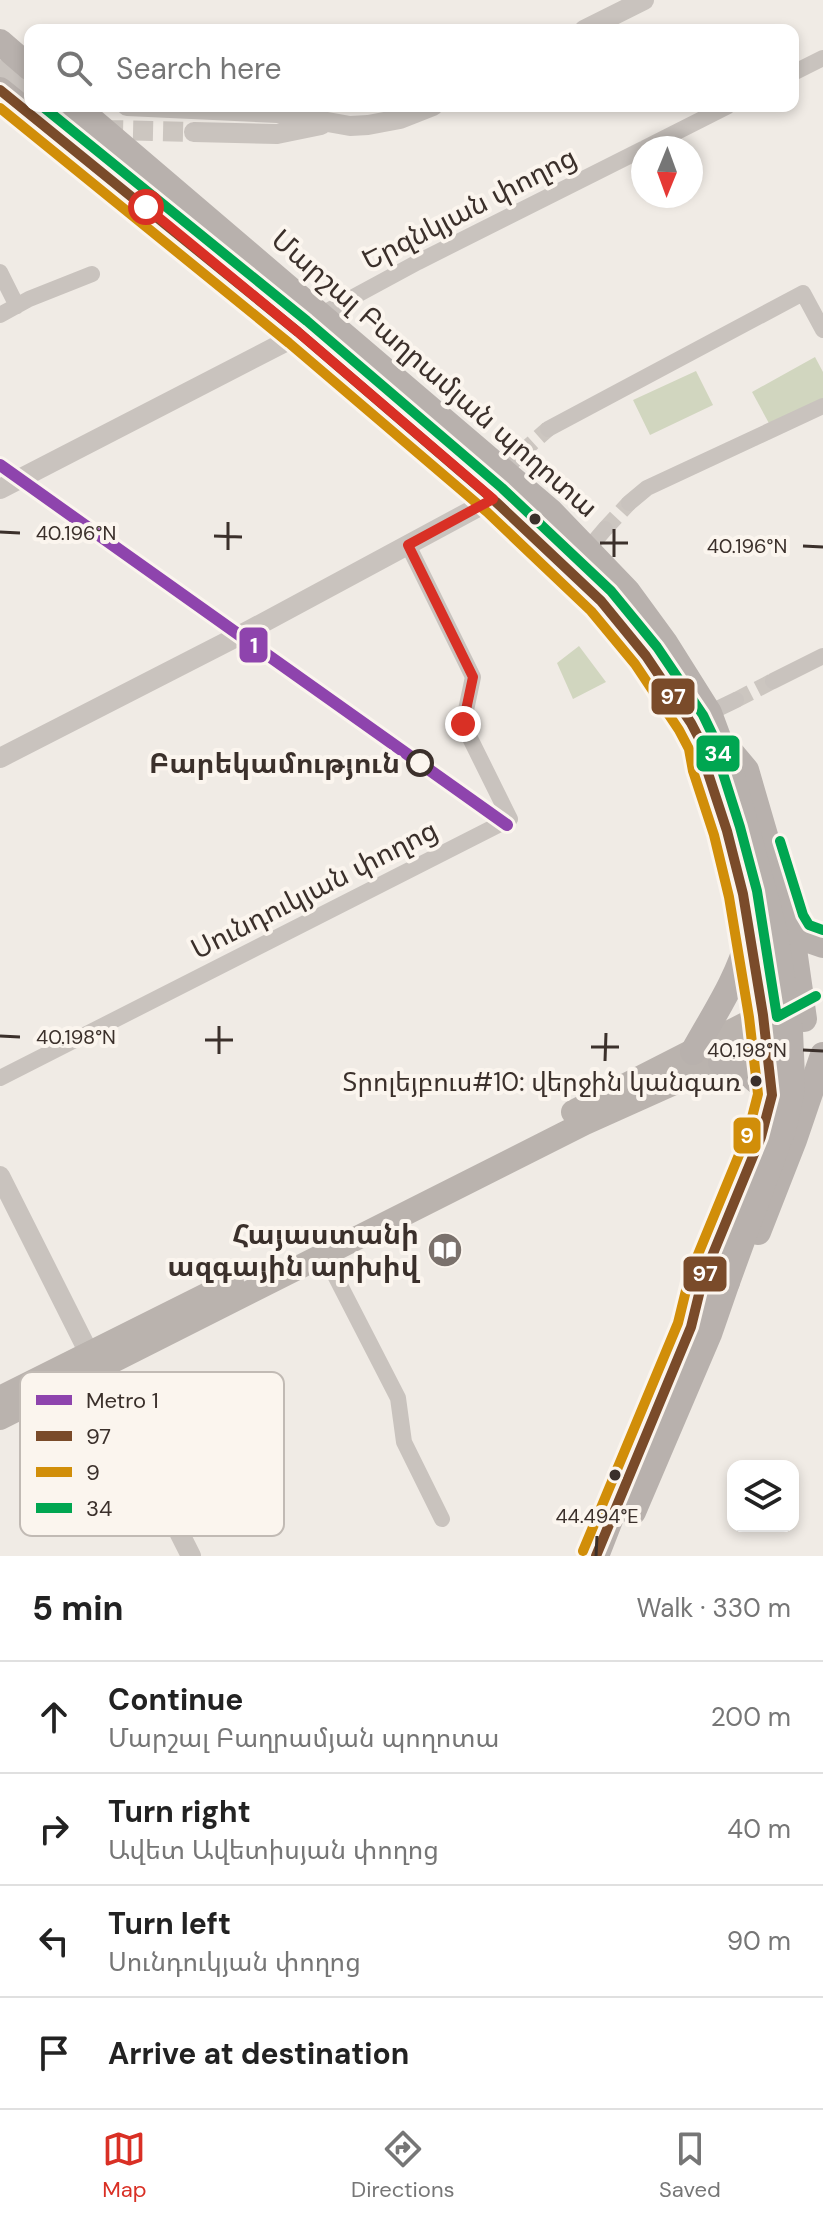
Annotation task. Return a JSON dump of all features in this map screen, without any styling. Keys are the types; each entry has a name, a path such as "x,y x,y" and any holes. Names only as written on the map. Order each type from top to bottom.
{"main road":[{"path":"0,41 24,63"},
{"name":"Մարշալ Բաղրամյան պողոտա","path":"0,90 24,109"},
{"name":"Մարշալ Բաղրամյան պողոտա","path":"27,112 298,332 493,499 601,601 646,656 691,723 710,731"},
{"name":"Մարշալ Բաղրամյան պողոտա","path":"82,112 320,315 512,462 551,512 627,591 665,643 710,731 768,906 793,1007"},
{"path":"596,1556 722,1280 788,1111 791,1094 793,1007 790,921 746,770 710,731"},
{"path":"615,1556 701,1327 703,1278 761,1137 793,1007 750,933 737,869 706,767 710,731"},
{"path":"750,933 763,940 779,937 790,921"},
{"path":"790,921 800,937 823,945"},
{"path":"693,1052 732,982 750,933"},
{"path":"74,1372 693,1052 793,1007"},
{"path":"65,1372 324,1254 585,1123 721,1062 793,1007"},
{"path":"701,1327 736,1290 817,1102 823,1055"},
{"path":"721,1062 743,1070 772,1095"},
{"path":"772,1095 780,1089 795,1087 817,1102"},
{"path":"0,1398 20,1390"},
{"path":"0,1418 20,1406"}],"street":[{"path":"596,24 644,0"},
{"path":"0,41 24,57"},
{"path":"799,70 823,58"},
{"path":"0,70 24,90"},
{"path":"256,112 368,125 418,112"},
{"name":"Երզնկյան փողոց","path":"668,136 716,112"},
{"path":"194,132 277,134 330,123"},
{"name":"Երզնկյան փողոց","path":"320,315 631,155"},
{"path":"0,272 17,306"},
{"path":"0,315 92,274"},
{"path":"548,429 803,293 823,330"},
{"path":"0,489 285,342 320,315"},
{"path":"629,503 647,488 823,406"},
{"path":"0,758 234,638 493,499"},
{"path":"588,549 605,529"},
{"name":"Սունդուկյան փողոց","path":"0,1078 510,819 463,724 473,677 408,545"},
{"path":"773,681 823,656"},
{"path":"710,731 736,700"},
{"path":"0,1176 98,1372"},
{"path":"324,1254 398,1398 404,1442 442,1519"},
{"path":"181,1536 191,1556"}],"green space":[{"path":"815,357 823,372 823,399 771,427 752,392"},
{"path":"696,371 713,405 650,435 633,400"},
{"path":"579,646 606,682 573,699 557,663"}],"tunnel":[{"path":"59,112 108,130 194,132"},
{"path":"521,453 548,429"},
{"path":"605,529 629,503"},
{"path":"736,700 773,681"}],"metro line":[{"name":"1","path":"0,465 507,825"}],"transit line":[{"name":"97","path":"0,90 24,109"},
{"name":"9","path":"0,108 289,343 487,512 591,611 635,664 689,749 729,897 758,1094 748,1133 690,1274 678,1323 583,1551"},
{"name":"97","path":"27,112 298,332 496,502 601,601 646,656 702,744 743,894 763,1015 772,1095 761,1137 703,1278 691,1327 596,1556"},
{"name":"34","path":"49,112 307,321 502,488 611,591 657,647 703,715 715,740 757,891 777,1017 816,996"},
{"name":"34","path":"780,841 803,915 809,925 823,930"}],"place":[{"name":"Բարեկամություն","path":"420,763"},
{"name":"Տրոլեյբուս#10: վերջին կանգառ","path":"756,1081"},
{"name":"Հայաստանի ազգային արխիվ","path":"445,1250"}],"route":[{"path":"146,207 493,499 408,545 473,677 463,724"}]}
